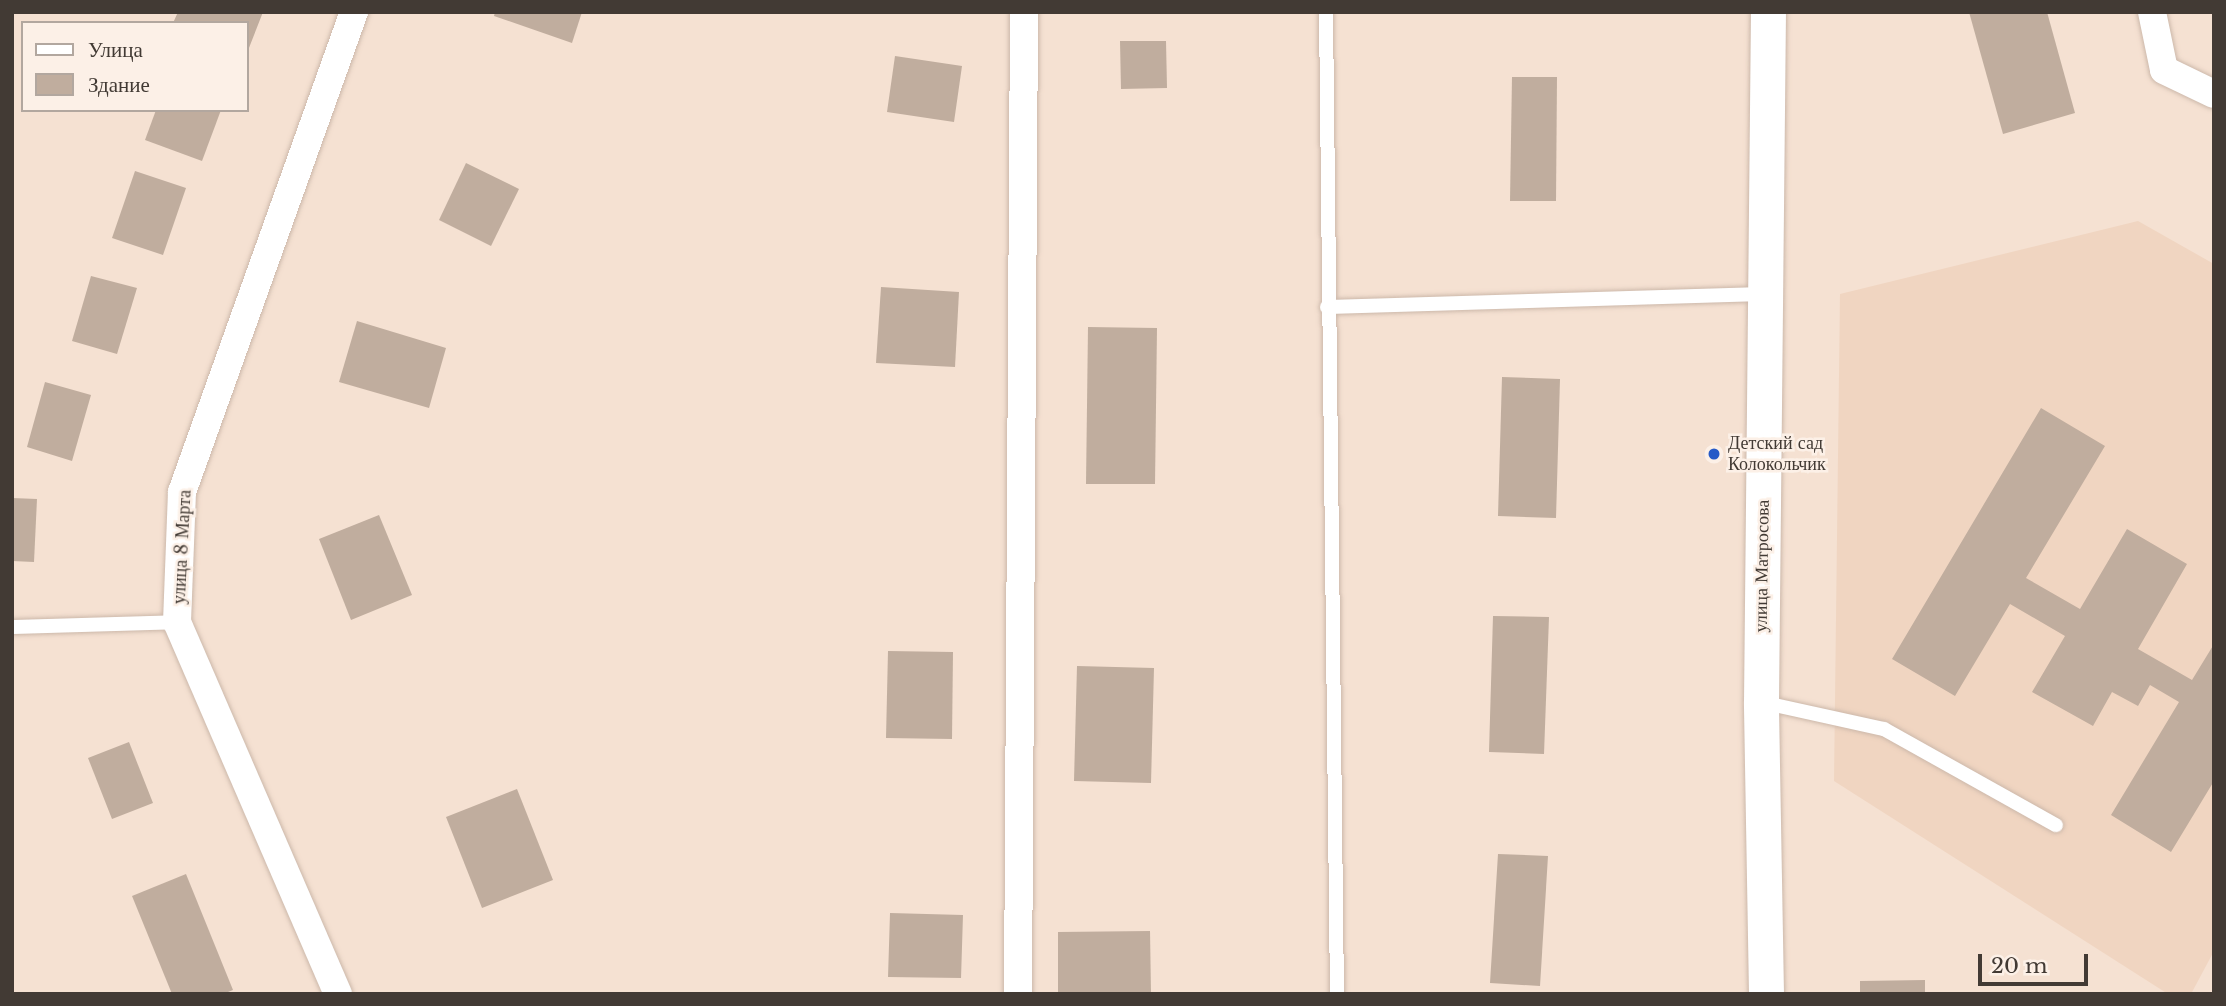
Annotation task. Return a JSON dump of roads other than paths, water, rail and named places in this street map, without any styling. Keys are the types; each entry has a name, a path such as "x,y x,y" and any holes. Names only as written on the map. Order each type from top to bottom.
{"street":[{"name":"улица 8 Марта","path":"338,994 177,622 182,492 354,12"},
{"path":"1018,994 1024,12"},
{"name":"улица Матросова","path":"1766,994 1760,702 1768,12"},
{"path":"2152,12 2164,70 2214,94"}],"lane":[{"path":"1326,12 1327,307 1337,994"},
{"path":"1327,307 1765,294"},
{"path":"12,627 177,622"},
{"path":"1760,702 1884,729 2056,825"}],"place":[{"name":"Детский сад Колокольчик","path":"1714,454"}]}
